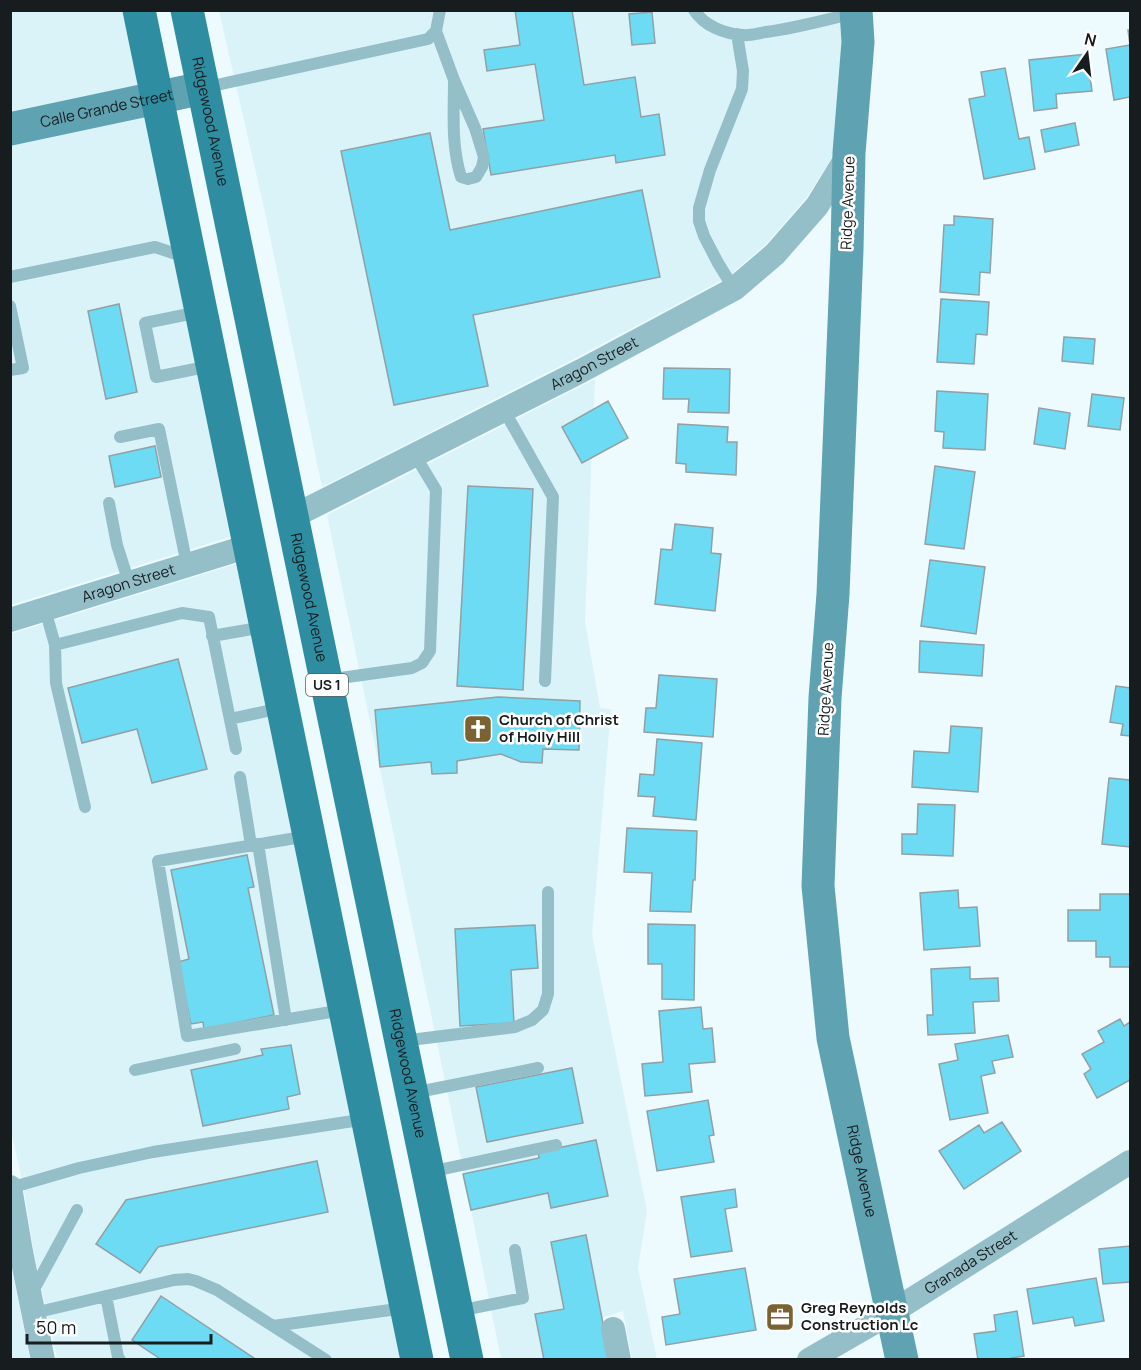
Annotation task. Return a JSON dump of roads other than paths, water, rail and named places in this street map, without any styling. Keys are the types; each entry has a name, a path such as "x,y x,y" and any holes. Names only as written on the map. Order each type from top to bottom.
{"main road":[{"path":"139,10 417,1359"},
{"name":"Ridgewood Avenue","path":"187,10 467,1359"}],"street":[{"name":"Ridge Avenue","path":"860,11 849,153 833,594 825,698 818,886 833,1038 902,1359"},
{"name":"Calle Grande Street","path":"10,129 203,88"},
{"name":"Aragon Street","path":"292,517 581,371 734,289 775,254 817,206 849,153"},
{"name":"Aragon Street","path":"10,620 249,546"},
{"name":"Granada Street","path":"808,1359 892,1312 1131,1162"},
{"path":"11,1188 16,1259 32,1305 43,1359"},
{"path":"613,1329 619,1359"}],"lane":[{"path":"440,10 436,31 475,128 484,157 482,167 476,177 468,179 461,177 453,137 454,80"},
{"path":"694,10 709,25 722,32 744,35 777,31 860,11"},
{"path":"203,88 428,39 436,31"},
{"path":"734,289 704,236 699,221 699,208 710,170 742,88 743,71 737,34"},
{"path":"10,277 155,247 189,258"},
{"path":"10,306 17,369"},
{"path":"200,311 145,322 156,377 212,366"},
{"path":"504,410 553,497 545,681"},
{"path":"120,437 159,429 187,565"},
{"path":"326,680 412,668 422,663 430,651 436,490 415,455"},
{"path":"109,502 117,545 129,583"},
{"path":"45,609 55,645 56,683 86,807"},
{"path":"55,645 182,613 209,617 236,749"},
{"path":"212,636 265,627"},
{"path":"230,719 282,708"},
{"path":"240,777 255,845 286,1020"},
{"path":"308,836 158,861 187,1036 344,1010"},
{"path":"401,1042 515,1027 532,1020 543,1010 548,994 548,892"},
{"path":"135,1070 235,1049"},
{"path":"412,1094 538,1068"},
{"path":"11,1188 80,1168 153,1152 367,1119"},
{"path":"428,1172 556,1145"},
{"path":"32,1305 77,1210"},
{"path":"457,1311 523,1298 515,1250"},
{"path":"32,1305 106,1296 174,1280 196,1281 217,1290 326,1359"},
{"path":"106,1296 120,1359"},
{"path":"273,1326 406,1308"}],"place":[{"name":"Church of Christ of Holly Hill","path":"478,729"},
{"name":"Greg Reynolds Construction Lc","path":"780,1317"}]}
